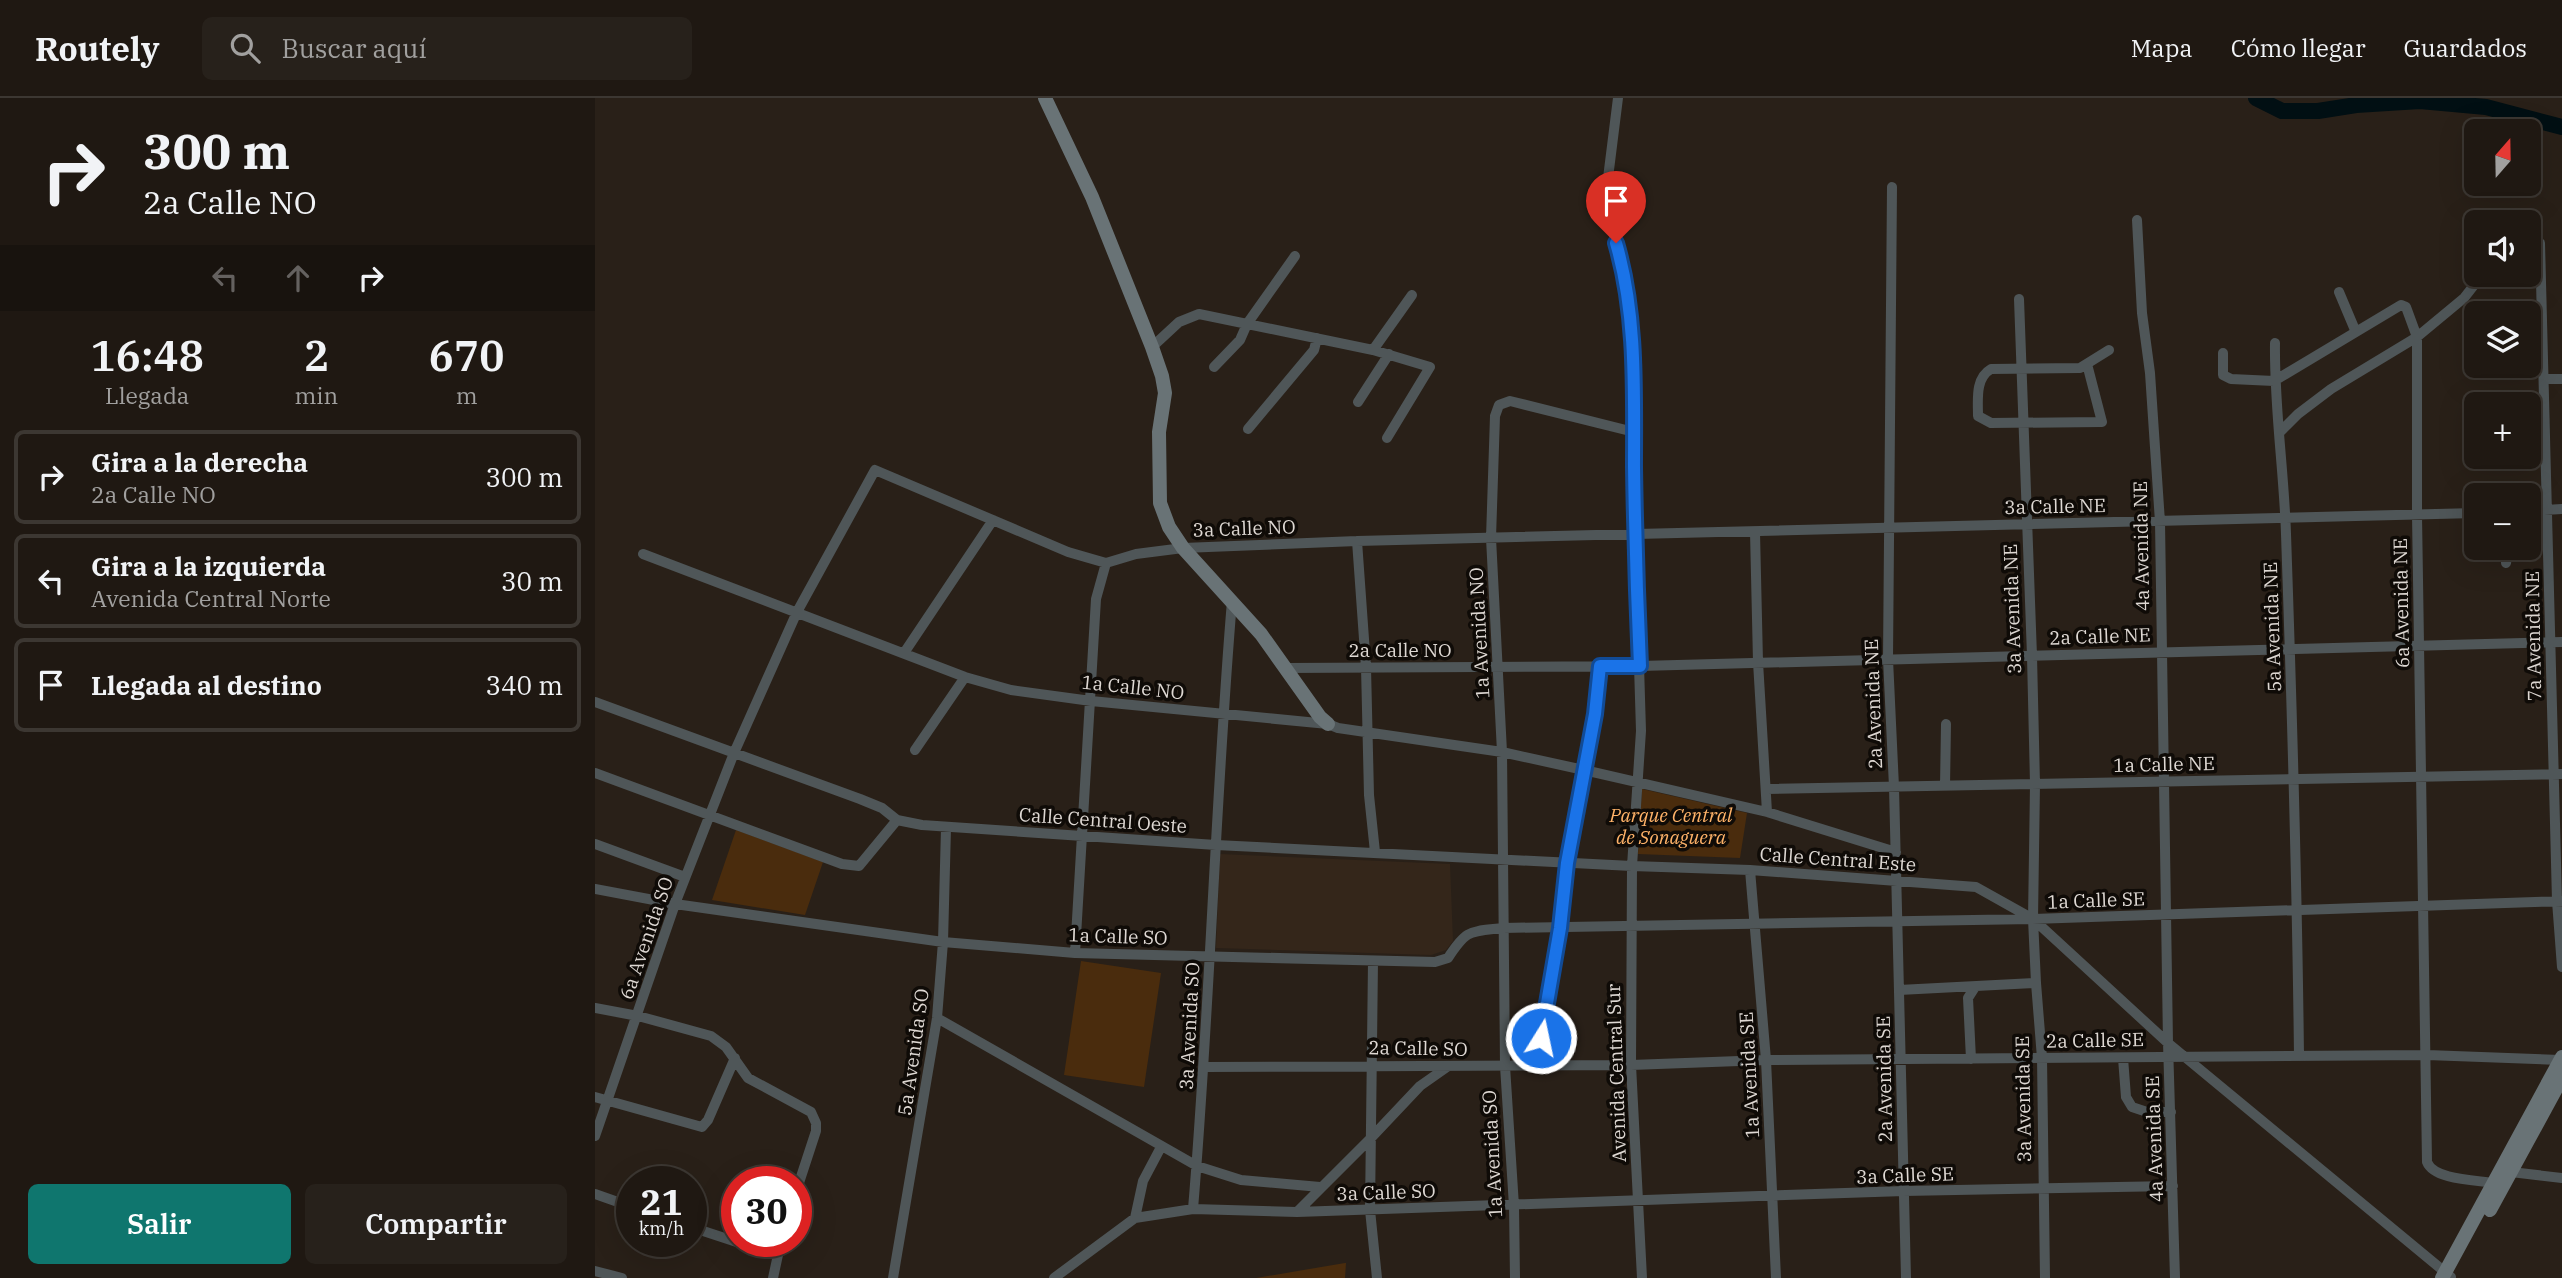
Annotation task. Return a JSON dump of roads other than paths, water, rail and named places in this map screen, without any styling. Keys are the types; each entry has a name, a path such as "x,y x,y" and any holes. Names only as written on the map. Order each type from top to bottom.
{"street":[{"path":"1045,98 1091,197 1152,347 1165,393 1159,432 1160,503 1169,527 1183,548 1261,634 1320,717 1328,724"},
{"name":"Avenida Central Sur","path":"1618,98 1608,178 1609,218 1623,267 1635,383 1635,534 1641,731 1632,866 1631,1065 1642,1278"},
{"name":"2a Avenida NE","path":"1892,187 1888,659 1896,880"},
{"name":"4a Avenida NE","path":"2137,220 2142,313 2151,373 2160,522 2166,915"},
{"path":"1214,367 1240,340 1247,324 1295,256"},
{"name":"7a Avenida NE","path":"2541,277 2550,643 2558,774 2562,967"},
{"path":"2279,433 2298,414 2331,389 2417,337 2464,298 2473,287"},
{"path":"2223,353 2223,375 2231,379 2274,381 2318,356 2355,330 2339,292"},
{"path":"1373,349 1412,295"},
{"name":"3a Avenida NE","path":"2018,299 2032,656 2035,784 2033,919"},
{"name":"6a Avenida NE","path":"2355,330 2401,305 2406,307 2417,337 2417,515 2427,1162 2431,1170 2440,1175 2494,1183"},
{"path":"1152,347 1187,317 1199,314 1373,349 1430,367 1387,438"},
{"path":"1248,429 1314,350 1317,338"},
{"name":"5a Avenida NE","path":"2275,343 2274,381 2286,519 2291,648 2299,1056"},
{"path":"2087,364 2102,422 1986,423 1978,416 1979,389 1984,374 1991,369 2080,368 2109,350"},
{"path":"1358,402 1389,354"},
{"path":"2544,379 2562,379"},
{"name":"1a Avenida NO","path":"1504,860 1502,752 1491,538 1495,416 1499,405 1510,401 1634,432"},
{"name":"6a Avenida SO","path":"595,1136 675,904 734,753 797,612 875,470 993,520"},
{"path":"2541,510 2562,509"},
{"name":"3a Calle NE","path":"1635,534 2464,513"},
{"path":"904,653 993,520 1068,552 1106,563 1096,599 1075,953"},
{"path":"1755,532 1758,662 1767,811"},
{"name":"3a Calle NO","path":"1106,563 1136,554 1183,548 1635,534"},
{"path":"1357,541 1366,667 1369,794 1375,852"},
{"path":"2541,548 2548,548"},
{"name":"1a Calle NO","path":"643,554 965,677 1011,690 1091,701 1328,724 1367,733 1502,752 1638,782"},
{"path":"2506,560 2506,564"},
{"name":"3a Avenida SO","path":"1193,1209 1205,1067 1222,713 1232,601"},
{"name":"2a Calle NE","path":"1640,666 2562,642"},
{"path":"1537,1065 1560,928 1567,863 1595,714 1600,666"},
{"name":"2a Calle NO","path":"1286,668 1640,666"},
{"path":"915,750 965,677"},
{"name":"Calle Central Oeste","path":"595,702 860,799 882,808 897,820 946,828 1632,866"},
{"path":"1945,786 1946,724"},
{"path":"595,773 842,864 859,866 897,820"},
{"name":"1a Calle NE","path":"1767,789 2558,774"},
{"path":"1638,782 1767,811 1896,852"},
{"name":"5a Avenida SO","path":"893,1278 937,1018 943,942 946,828"},
{"path":"595,844 685,877"},
{"name":"1a Avenida SO","path":"1504,860 1505,1066 1514,1206 1515,1278"},
{"name":"Calle Central Este","path":"1632,866 1750,870 1976,887 2033,919 2168,1043 2447,1277"},
{"name":"1a Avenida SE","path":"1750,870 1766,1060 1776,1278"},
{"name":"2a Avenida SE","path":"1896,880 1906,1278"},
{"name":"1a Calle SO","path":"595,889 675,904 943,942 1075,953 1435,962 1448,958 1462,937 1475,931 1503,928 1631,927"},
{"name":"1a Calle SE","path":"1631,927 2033,919 2559,901"},
{"name":"4a Avenida SE","path":"2166,915 2175,1278"},
{"name":"3a Avenida SE","path":"2033,919 2042,1058 2045,1278"},
{"path":"1373,961 1369,1140 1370,1210 1377,1278"},
{"path":"1899,990 2036,983"},
{"path":"1971,1059 1968,998 1975,987"},
{"path":"595,1008 638,1016 711,1036 726,1046 748,1078 811,1112 816,1131 805,1166"},
{"path":"937,1018 1197,1166 1241,1180 1320,1187"},
{"name":"2a Calle SE","path":"1631,1065 1766,1060 2427,1055 2561,1058"},
{"path":"595,1097 702,1127 708,1120 735,1058"},
{"path":"2123,1058 2126,1097 2132,1107 2147,1112 2171,1112"},
{"path":"2447,1277 2561,1058"},
{"name":"2a Calle SO","path":"1205,1067 1631,1065"},
{"path":"1297,1212 1420,1086 1448,1066"},
{"path":"2447,1277 2511,1172 2562,1078"},
{"path":"1054,1278 1135,1218 1143,1181 1161,1147"},
{"path":"2511,1172 2562,1178"},
{"name":"3a Calle SE","path":"1638,1201 1904,1191 2173,1186"},
{"path":"595,1194 616,1201"},
{"name":"3a Calle SO","path":"1135,1218 1193,1209 1297,1212 1638,1201"},
{"path":"773,1278 776,1257"},
{"path":"595,1271 622,1278"}],"waterway":[{"path":"2256,98 2282,111 2318,111 2356,105 2420,101 2486,107 2562,127"}],"park label":[{"name":"Parque Central de Sonaguera","path":"1671,826"}]}
